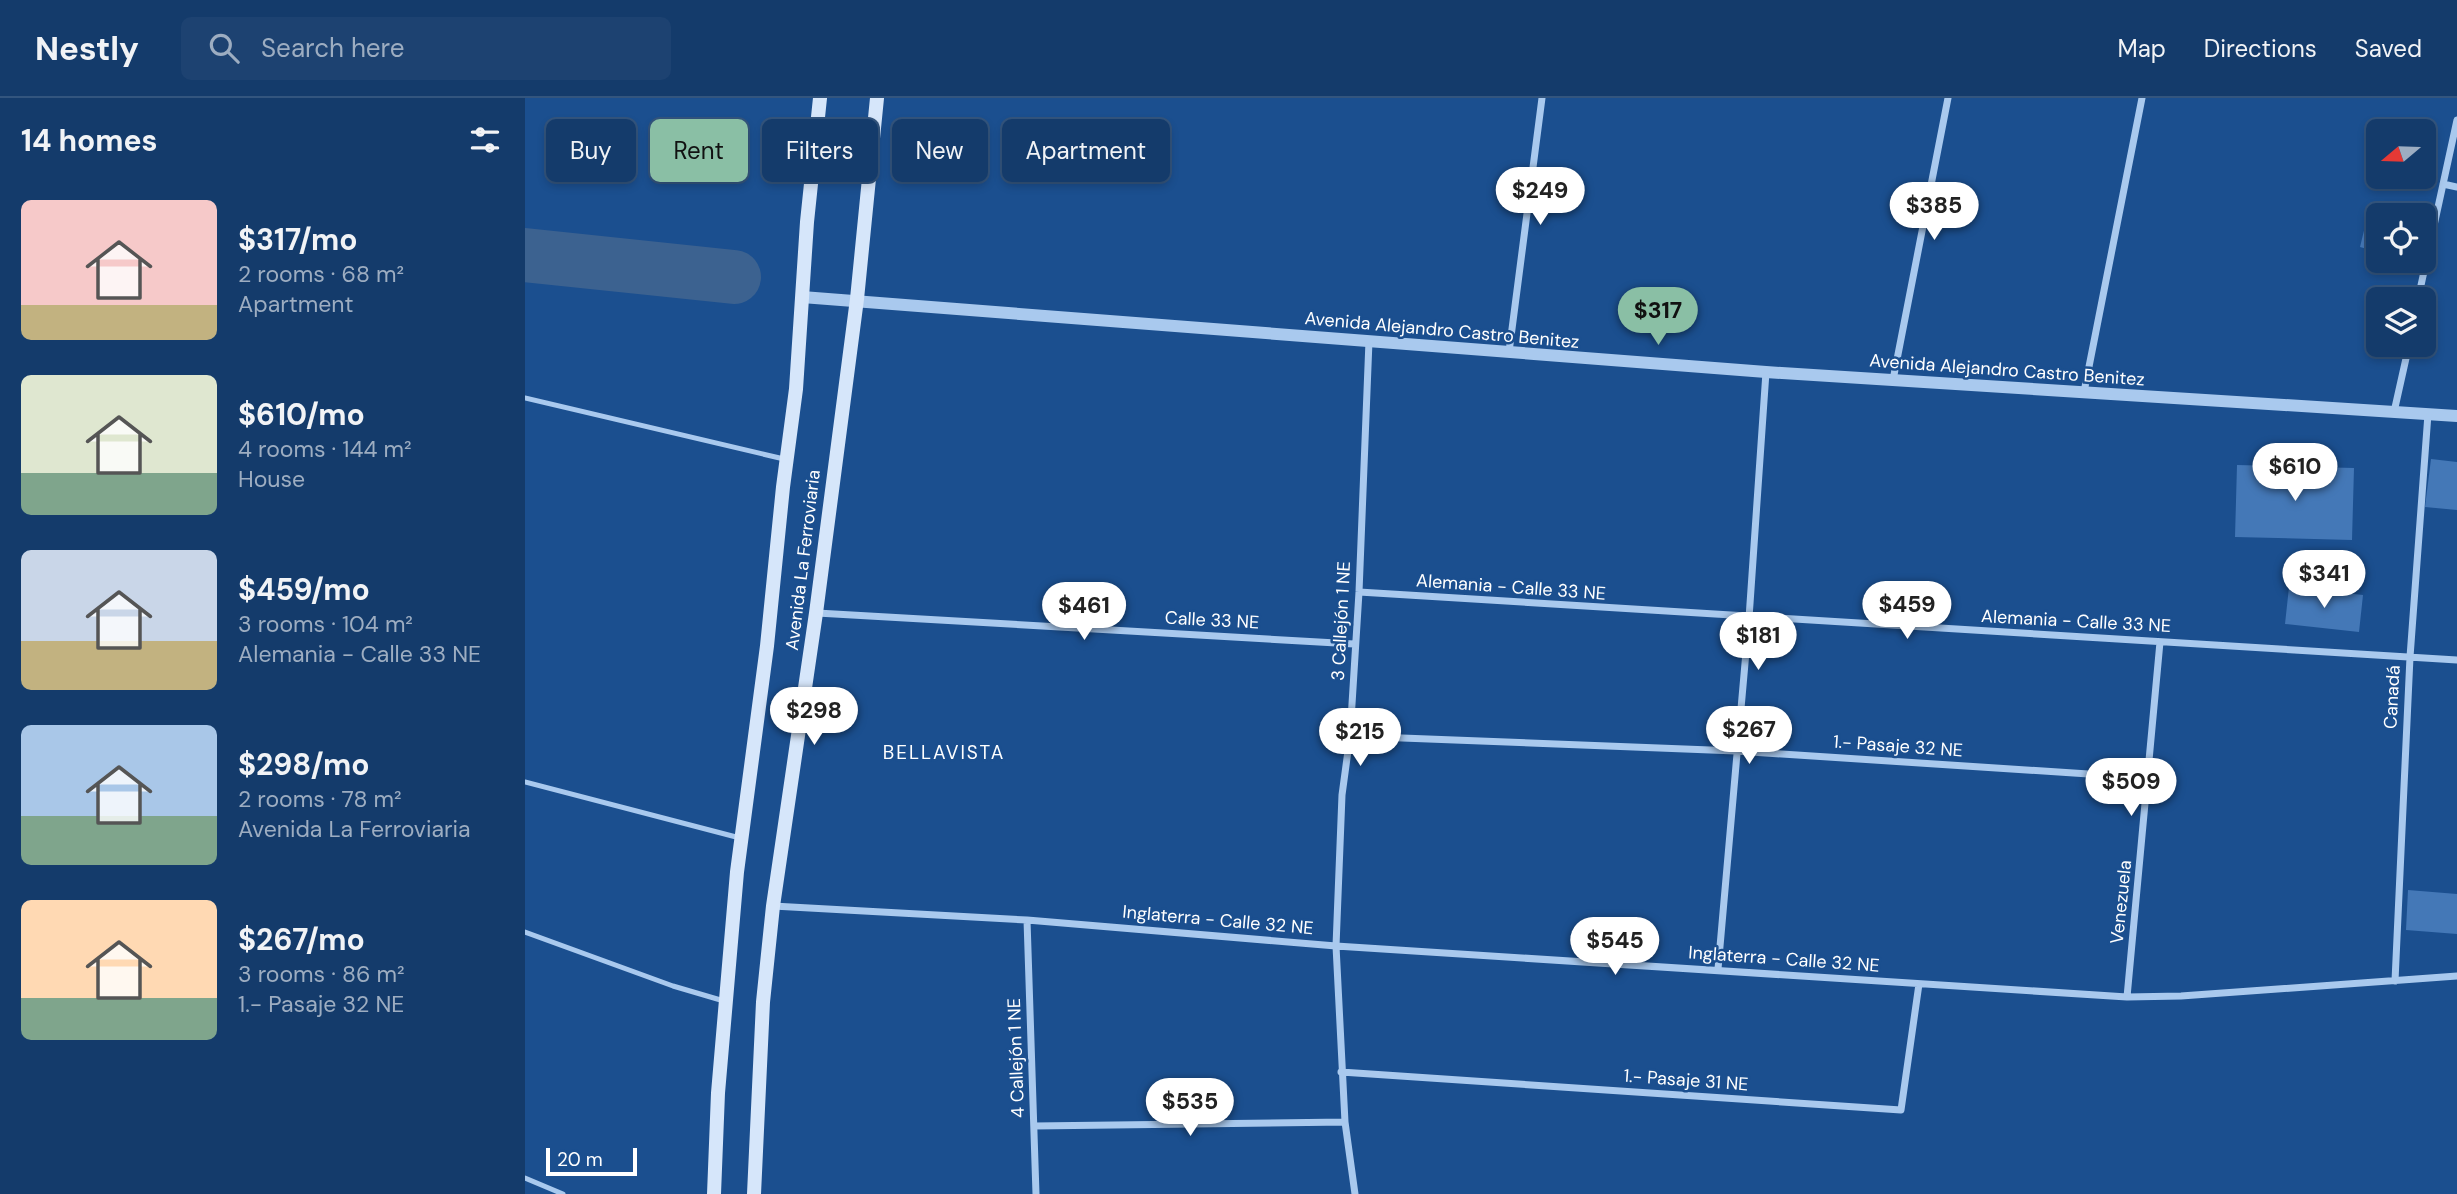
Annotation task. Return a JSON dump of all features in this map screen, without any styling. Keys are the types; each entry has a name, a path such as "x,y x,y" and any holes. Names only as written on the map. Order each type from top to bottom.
{"main road":[{"name":"Avenida La Ferroviaria","path":"714,1194 718,1093 726,1002 796,389 807,222 820,98"},
{"name":"Avenida La Ferroviaria","path":"754,1194 763,1002 773,906 816,612 857,299 877,98"}],"street":[{"path":"1509,353 1542,98"},
{"path":"1893,380 1948,98"},
{"path":"2084,392 2142,98"},
{"path":"2422,287 2457,120"},
{"path":"2443,184 2457,187"},
{"name":"Avenida Alejandro Castro Benitez","path":"802,297 857,299 1766,372 2457,416"},
{"name":"3 Callejón 1 NE","path":"1355,1194 1341,1072 1336,946 1342,795 1350,736 1359,592 1369,341"},
{"path":"2394,412 2406,357"},
{"path":"1718,969 1749,618 1766,372"},
{"name":"Canadá","path":"2395,981 2410,657 2428,414"},
{"name":"Alemania - Calle 33 NE","path":"1359,592 2457,660"},
{"name":"Calle 33 NE","path":"816,612 1354,644"},
{"name":"Venezuela","path":"2127,997 2160,642"},
{"name":"1.- Pasaje 32 NE","path":"1350,736 1736,751 2149,778"},
{"name":"Inglaterra - Calle 32 NE","path":"773,906 1027,920 1336,946 2127,997 2181,996 2457,976"},
{"name":"4 Callejón 1 NE","path":"1027,920 1037,1194"},
{"name":"1.- Pasaje 31 NE","path":"1341,1072 1901,1110 1919,984"},
{"path":"1034,1126 1345,1122"}],"lane":[{"path":"525,398 787,460"},
{"path":"525,782 743,839"},
{"path":"525,932 673,986 726,1002"},
{"path":"525,1178 563,1194"}],"building":[{"path":"2366,222 2366,249 2360,247"},
{"path":"2431,459 2457,462 2457,510 2425,507"},
{"path":"2237,465 2354,468 2352,540 2235,537"},
{"path":"2289,587 2363,595 2359,632 2285,624"},
{"path":"2408,890 2457,894 2457,934 2406,930"}],"waterway":[{"path":"525,255 734,277"}],"district":[{"name":"BELLAVISTA","path":"944,752"}]}
